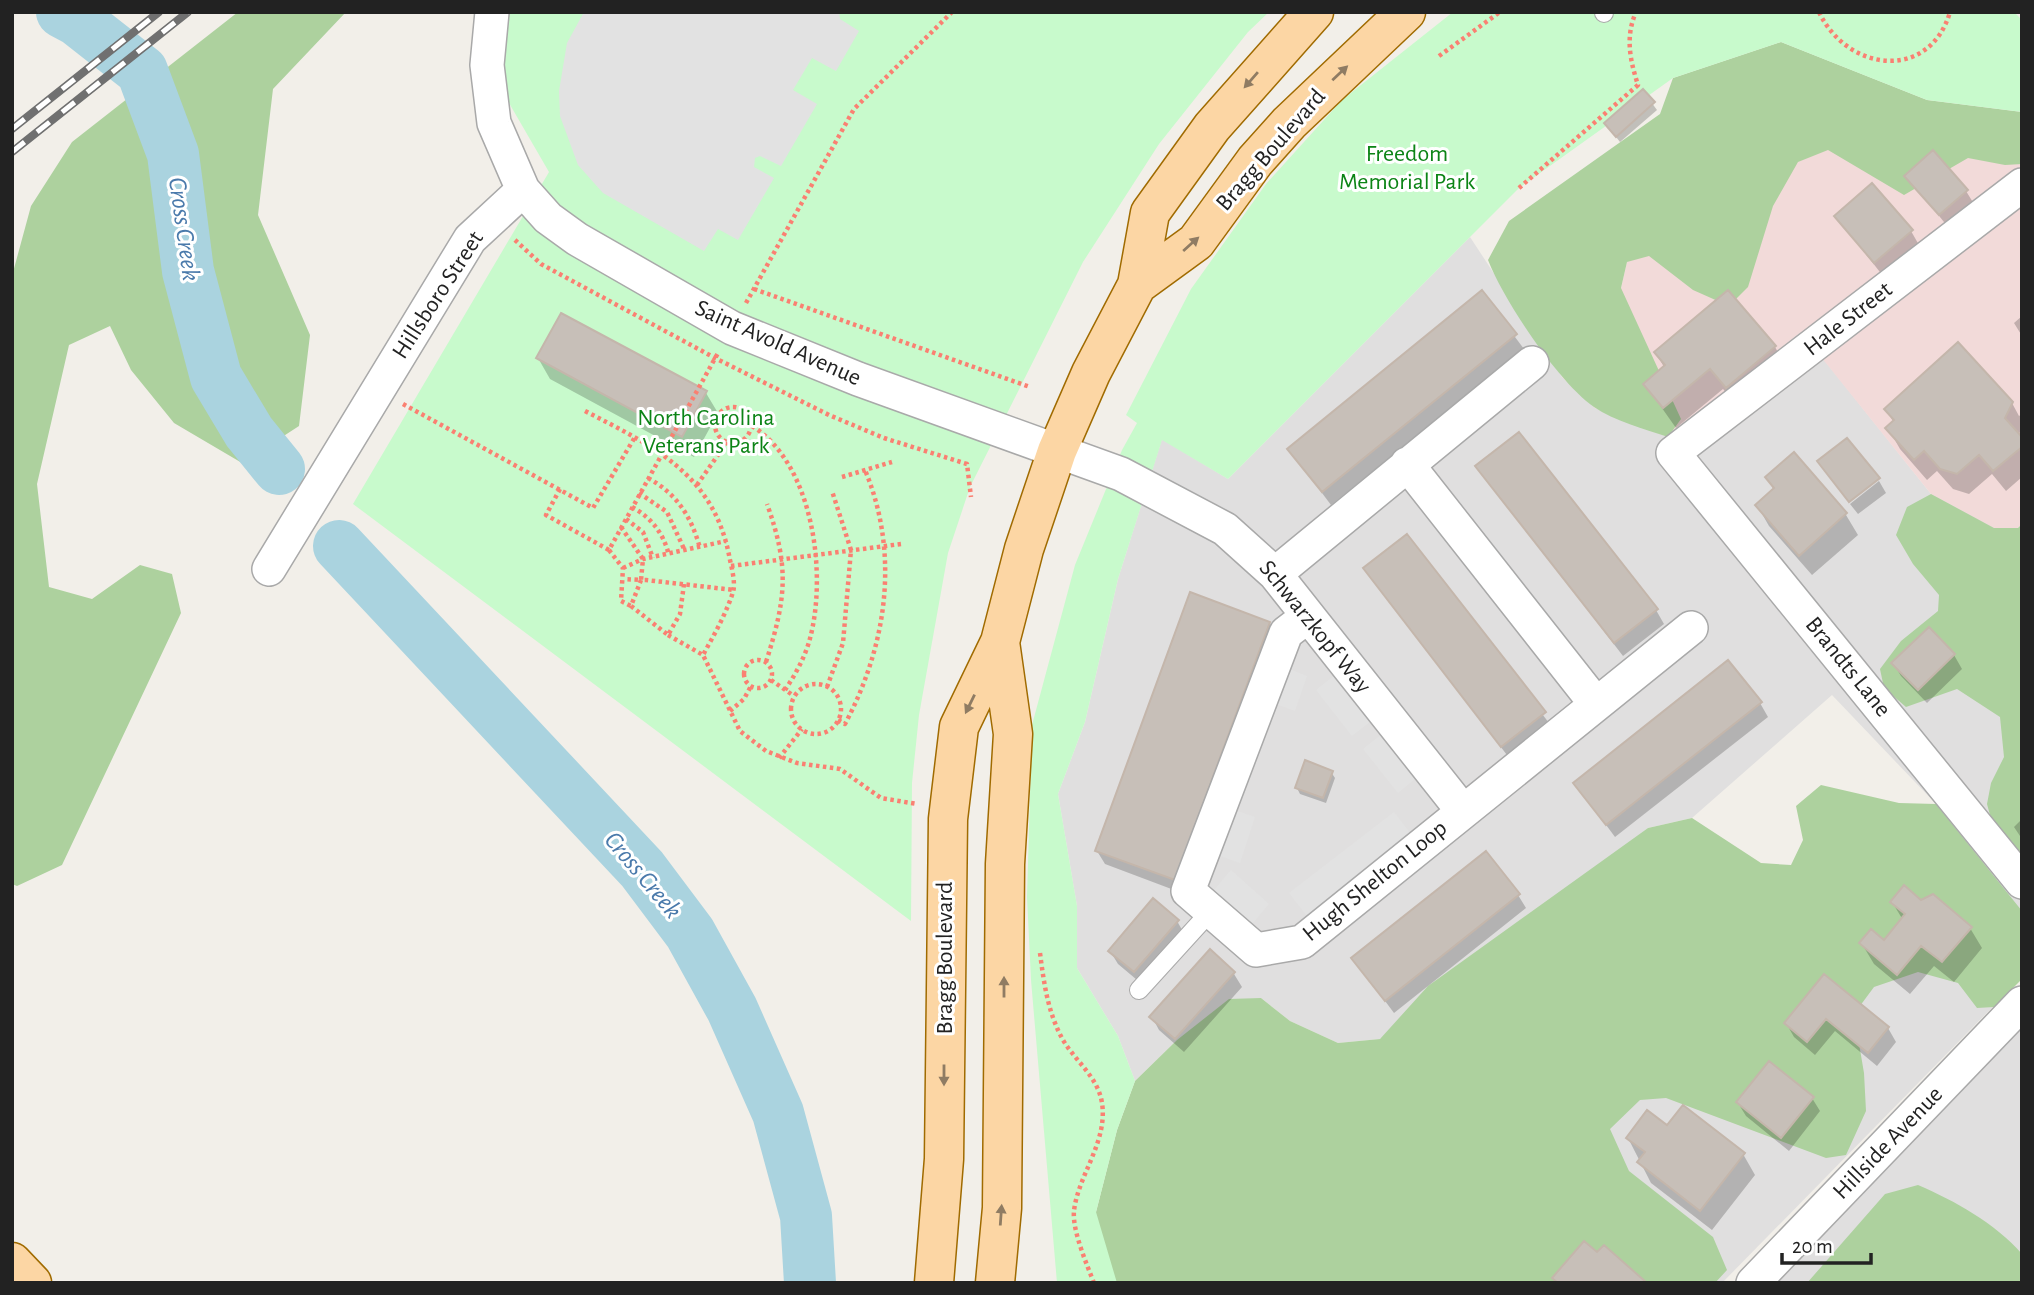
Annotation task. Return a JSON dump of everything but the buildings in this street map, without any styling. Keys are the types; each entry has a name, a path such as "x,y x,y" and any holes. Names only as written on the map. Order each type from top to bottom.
{"main road":[{"name":"Bragg Boulevard","path":"934,1283 944,1159 949,808 959,727 1000,642 1024,549 1057,451 1091,373 1137,285 1150,213 1212,127 1314,12"},
{"name":"Bragg Boulevard","path":"1137,285 1196,242 1255,161 1289,123 1406,12"},
{"name":"Bragg Boulevard","path":"995,1283 1002,1208 1005,864 1013,734 1000,642"},
{"path":"12,1262 32,1283"}],"street":[{"path":"492,12 487,65 494,123 523,190"},
{"name":"Hale Street","path":"1673,453 2022,185"},
{"name":"Hillsboro Street","path":"269,569 470,239 523,190"},
{"name":"Saint Avold Avenue","path":"523,190 548,218 577,239 732,328 858,379 1057,451"},
{"path":"1275,573 1532,363"},
{"name":"Schwarzkopf Way","path":"1057,451 1121,474 1195,511 1225,529 1275,573 1462,810"},
{"name":"Brandts Lane","path":"1673,453 2022,882"},
{"path":"1407,464 1596,704"},
{"name":"Hugh Shelton Loop","path":"1308,615 1286,633 1188,891 1256,950 1302,942 1462,810 1691,628"},
{"name":"Hillside Avenue","path":"1753,1283 2022,1003"}],"lane":[{"path":"1139,990 1210,912"}],"path":[{"path":"609,550 854,109 952,12"},
{"path":"1438,57 1500,12"},
{"path":"1520,188 1638,85 1629,55 1630,25 1636,12"},
{"path":"1819,12 1835,38 1855,54 1881,62 1910,57 1933,43 1950,12"},
{"path":"496,213 519,246 541,264 715,358 873,433 967,464 971,497"},
{"path":"754,289 1030,387"},
{"path":"378,391 593,508 635,437"},
{"path":"730,407 744,410 750,417 752,426 746,439 727,442 720,438 715,424 724,410 730,407"},
{"path":"585,411 661,454 706,494 723,526 734,590 703,655"},
{"path":"752,426 766,435 784,454 807,511 817,553 815,616 810,640 785,690"},
{"path":"696,485 727,442"},
{"path":"842,477 892,462"},
{"path":"838,720 845,724 853,709 879,640 886,582 884,546 875,495 865,470"},
{"path":"648,478 670,493 683,507 700,548"},
{"path":"560,489 545,514 609,550 623,568 621,600 668,635 703,655 740,731 779,758 829,765 840,769 881,798 918,804"},
{"path":"827,687 845,633 850,550 832,491"},
{"path":"639,493 667,512 685,551"},
{"path":"766,662 785,590 782,558 767,505"},
{"path":"632,507 646,515 657,527 669,555"},
{"path":"626,519 643,532 653,558"},
{"path":"621,527 643,559 641,580 631,606"},
{"path":"623,568 643,559 726,541"},
{"path":"731,566 901,544"},
{"path":"624,579 734,590"},
{"path":"668,635 680,614 684,584"},
{"path":"756,660 766,662 772,670 771,680 763,687 751,687 745,680 745,669 756,660"},
{"path":"771,680 794,696"},
{"path":"812,685 827,687 839,701 838,720 828,731 820,733 802,729 791,711 794,696 812,685"},
{"path":"730,711 744,699 751,687"},
{"path":"779,758 802,729"},
{"path":"1039,941 1052,1018 1065,1043 1089,1071 1102,1104 1099,1138 1073,1212 1084,1258 1094,1283"}],"shaded area":[{"path":"584,12 839,12 840,19 859,31 836,71 812,58 793,90 817,104 781,166 760,156 755,158 754,167 774,178 738,240 718,229 704,251 603,193 578,165 560,116 559,91 567,43"},
{"path":"1886,84 1927,100 2022,112 2022,524 2018,528 1994,528 1931,494 1801,332 1668,437 1595,408 1562,377 1621,288 1627,262"},
{"path":"1470,237 1562,377 1595,408 1668,437 1801,331 1931,494 2018,528 2022,524 2022,977 1722,1283 1442,1283 1936,804 1832,695 1692,818 1648,828 1380,1039 1338,1043 1290,1021 1261,998 1177,1040 1135,1081 1118,1036 1077,968 1077,906 1058,794 1085,722 1118,579 1162,439 1228,479"},
{"path":"1284,667 1307,676 1295,711 1271,702"},
{"path":"1335,675 1371,721 1352,736 1316,690"},
{"path":"1382,734 1416,778 1398,793 1363,749"},
{"path":"1232,809 1255,817 1240,863 1217,855"},
{"path":"1394,812 1411,834 1307,916 1289,893"},
{"path":"1231,870 1269,904 1252,924 1214,890"},
{"path":"2022,1019 2022,1283 1774,1283"}],"green space":[{"path":"238,12 346,12 273,89 258,215 310,335 299,426 242,463 174,423 131,370 110,326 69,345 37,484 49,587 92,599 140,565 172,574 181,613 62,865 17,886 12,884 12,276 31,206 72,142"},
{"name":"North Carolina Veterans Park","path":"496,12 1269,12 1248,32 1159,144 1083,262 970,487 948,553 919,715 912,783 911,921 353,504 549,172 487,65"},
{"name":"Freedom Memorial Park","path":"1453,12 2014,12 2022,20 2022,112 1927,100 1781,42 1673,78 1519,188 1228,479 1162,440 1118,579 1085,722 1058,794 1077,906 1077,968 1118,1036 1135,1081 1117,1130 1096,1212 1117,1283 1057,1283 1031,980 1027,897 1032,725 1075,565 1122,450 1137,423 1126,415 1191,289 1266,184 1342,100"},
{"path":"1781,42 1927,100 2022,112 2022,164 2005,165 1968,158 1904,195 1828,150 1798,162 1773,206 1748,287 1729,306 1693,290 1649,256 1627,262 1621,288 1681,419 1668,437 1611,416 1580,395 1549,360 1519,318 1488,260 1509,221 1660,114 1673,78"},
{"path":"1931,494 1994,528 2018,528 2022,524 2022,864 1994,830 1987,804 1991,783 2004,757 2000,717 1957,689 1906,707 1884,688 1880,669 1901,641 1938,611 1939,595 1913,564 1896,535 1907,507"},
{"path":"1821,785 1899,803 1936,804 2022,911 2022,979 1994,1007 1977,1008 1958,983 1918,972 1874,987 1854,1014 1864,1073 1866,1111 1846,1155 1826,1158 1666,1098 1640,1100 1610,1129 1629,1171 1713,1237 1727,1270 1715,1283 1072,1283 1096,1212 1117,1130 1135,1081 1177,1040 1229,999 1261,998 1290,1021 1338,1043 1380,1039 1428,986 1648,828 1692,818 1761,863 1791,865 1803,840 1796,806"},
{"path":"1918,1185 1974,1214 2000,1232 2022,1254 2022,1283 1807,1283 1885,1194"}],"waterway":[{"name":"Cross Creek","path":"62,12 77,20 142,71 173,154 188,271 216,377 249,432 279,469"},
{"name":"Cross Creek","path":"339,546 642,869 690,933 732,1009 778,1113 806,1216 810,1283"}],"railway":[{"path":"12,129 159,12"},
{"path":"12,152 188,12"}]}
